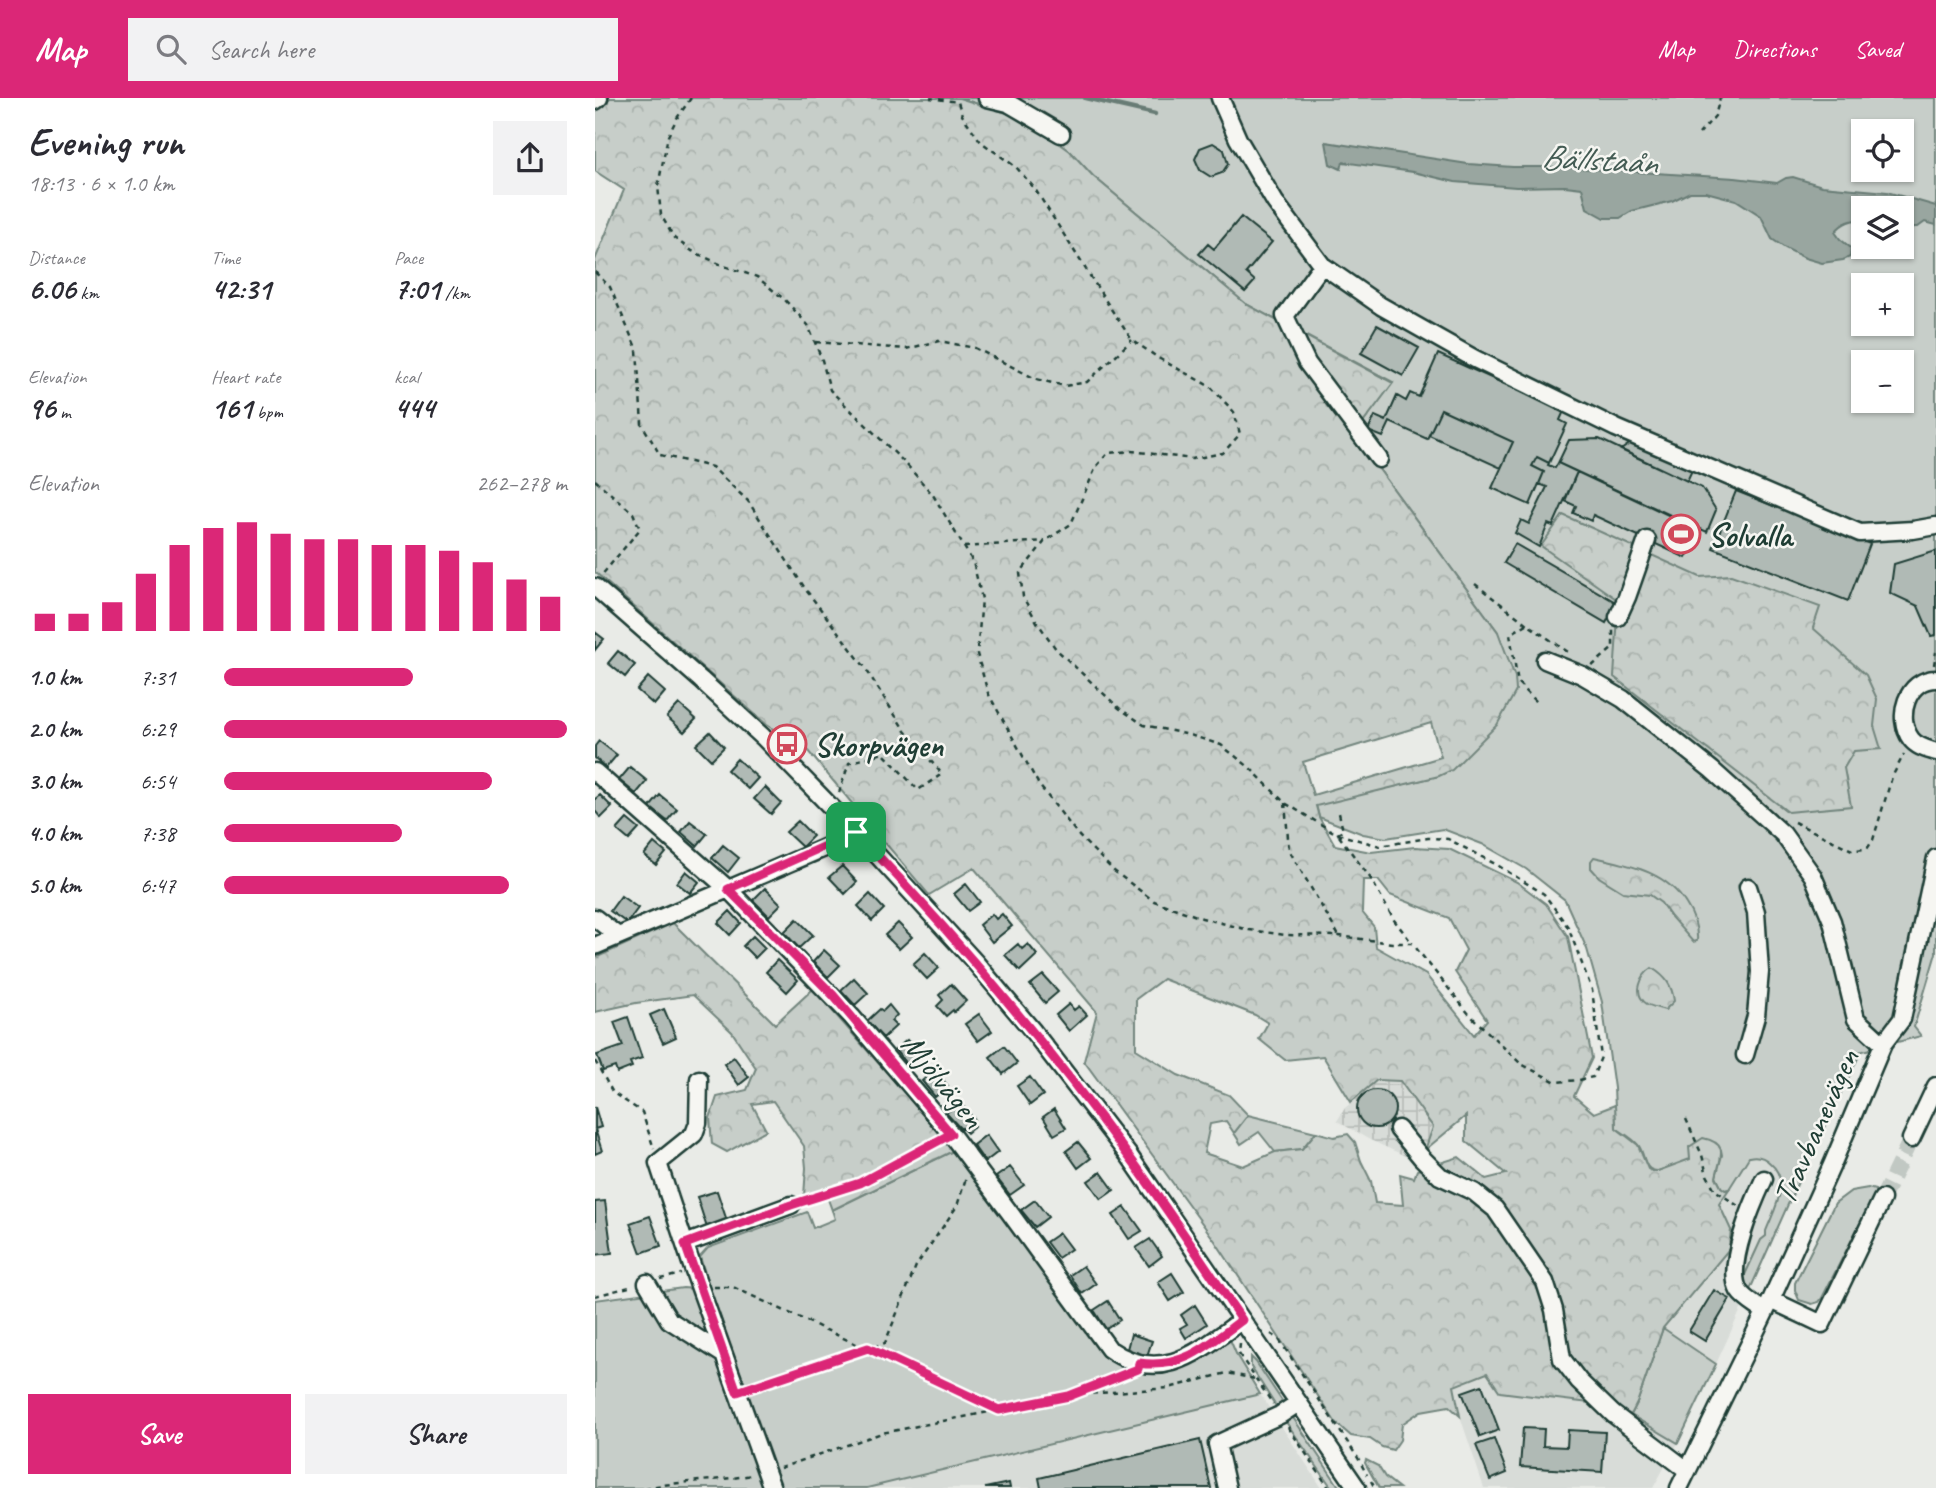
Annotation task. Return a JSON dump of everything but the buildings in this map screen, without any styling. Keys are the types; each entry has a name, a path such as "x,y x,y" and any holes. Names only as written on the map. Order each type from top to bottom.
{"street":[{"path":"987,98 1008,103 1061,134"},
{"path":"1220,98 1238,139 1275,202 1322,265 1381,306 1475,359 1616,428 1860,533 1936,526"},
{"path":"1322,265 1285,316 1307,363 1379,459"},
{"path":"1618,617 1647,540"},
{"path":"595,586 729,705 834,809 946,929 1032,1030 1130,1157 1357,1488"},
{"name":"Travbanevägen","path":"1545,660 1582,675 1623,699 1712,770 1783,834 1813,876 1832,921 1856,1019 1882,1048 1768,1306 1687,1470 1681,1488"},
{"path":"1936,678 1920,682 1911,690 1906,699 1905,715 1906,728 1911,739 1919,746 1936,752"},
{"name":"Mjölvägen","path":"595,772 728,889 833,995 951,1134 1103,1342 1118,1355 1139,1363 1160,1365 1182,1360 1200,1351 1242,1320"},
{"path":"595,946 856,832"},
{"path":"1882,1048 1902,1019 1936,858"},
{"path":"1745,1055 1756,1016 1759,992 1756,912 1748,887"},
{"path":"1737,904 1756,912"},
{"path":"595,918 618,936"},
{"path":"699,1079 698,1123 694,1134 658,1163 769,1480"},
{"path":"1910,1139 1936,1086"},
{"path":"1398,1129 1440,1175 1474,1192 1495,1209 1545,1282 1554,1310 1562,1359 1579,1381 1613,1414 1687,1470"},
{"path":"1764,1178 1748,1214 1735,1264 1735,1278 1740,1292 1768,1306 1822,1324 1882,1199"},
{"path":"685,1244 791,1205"},
{"path":"647,1283 669,1320 724,1355"},
{"path":"1227,1488 1217,1444 1280,1415 1298,1403"}],"path":[{"path":"691,98 668,136 658,186 660,215 674,237 692,251 757,277 785,300 808,324 830,390 906,464 933,495 973,562 982,599 978,654 988,693 1039,785 1079,836 1114,871 1154,901 1202,918 1248,930 1286,935 1339,936 1412,943"},
{"path":"930,98 959,100 962,115 982,142 1016,167 1035,189 1132,340 1211,387 1234,412 1241,434 1223,453 1192,459 1132,451 1108,453 1096,467 1072,524 1045,541 1020,573 1023,597 1037,622 1056,649 1119,708 1144,725 1221,745 1249,767 1286,803 1337,834 1380,846 1428,838 1448,839 1543,894 1568,927 1592,990 1601,1057 1593,1077 1556,1082 1521,1064 1469,1014 1412,943 1394,920 1371,879 1337,834"},
{"path":"1699,134 1715,116 1720,98"},
{"path":"595,272 610,287 637,350 642,424 660,455 712,467 748,501 806,590 864,666 905,731 942,774 918,790 883,753 849,763 834,809"},
{"path":"815,342 906,349 939,341 975,348 1036,379 1065,386 1087,382 1132,340"},
{"path":"595,480 633,513 640,529 595,586"},
{"path":"964,547 1045,541"},
{"path":"1475,584 1570,653"},
{"path":"1596,671 1591,667 1613,648 1613,626 1618,617"},
{"path":"1527,624 1510,634 1518,683 1539,704"},
{"path":"1790,821 1852,850 1867,849 1873,840 1892,777 1911,739"},
{"path":"1286,803 1289,850 1339,936"},
{"path":"1337,834 1343,831 1339,813"},
{"path":"595,1061 613,1093 642,1112 658,1163"},
{"path":"1686,1119 1715,1190 1748,1214"},
{"path":"791,1205 860,1183 951,1134"},
{"path":"737,1392 885,1343 916,1266 957,1206 971,1161"},
{"path":"700,1287 733,1287 999,1410"},
{"path":"1266,1332 1278,1338 1375,1488"},
{"path":"1069,1396 1138,1369 1139,1363"},
{"path":"645,1488 721,1480 769,1480 830,1449 882,1433 1069,1396 1169,1388 1227,1373 1256,1380"}],"shaded area":[{"path":"1326,142 1468,164 1559,167 1777,183 1793,177 1822,186 1887,192 1901,196 1851,196 1851,221 1835,232 1851,248 1850,257 1822,263 1805,258 1772,239 1761,216 1736,200 1706,192 1690,192 1672,201 1632,211 1620,218 1605,218 1587,208 1582,188 1516,187 1455,182 1413,172 1343,162 1341,169 1330,164"},
{"path":"1914,200 1936,206 1936,225 1925,222 1914,227"},
{"path":"1377,1080 1400,1081 1433,1127 1421,1157 1412,1159 1337,1121 1345,1108"},
{"path":"1756,1155 1773,1165 1779,1174 1780,1190 1749,1292 1716,1364 1663,1328 1729,1249 1731,1230 1719,1204 1749,1157"},
{"path":"1487,1373 1614,1406 1678,1443 1653,1488 1484,1488 1453,1386"},
{"path":"1260,1394 1322,1488 867,1488"}],"green space":[{"path":"610,98 959,98 1026,119 1070,151 1093,176 1246,304 1393,383 1354,435 1498,632 1515,677 1516,691 1497,725 1452,770 1439,776 1316,806 1319,817 1335,845 1371,852 1415,847 1449,849 1517,882 1546,904 1568,937 1592,1058 1574,1096 1594,1113 1615,1105 1616,1128 1638,1145 1648,1169 1652,1171 1690,1159 1689,1147 1703,1138 1720,1148 1721,1157 1716,1177 1721,1187 1729,1189 1719,1204 1731,1230 1729,1249 1663,1328 1631,1415 1614,1406 1500,1392 1487,1373 1454,1386 1460,1416 1449,1406 1421,1411 1402,1424 1400,1440 1393,1450 1370,1439 1351,1436 1336,1423 1215,1241 1084,1061 1097,1012 974,868 929,895 808,751 767,725 595,572 595,260 624,190 595,171 595,112","holes":["1431,723 1441,757 1313,795 1303,762","1363,880 1378,880 1390,895 1449,918 1466,950 1455,972 1487,1020 1474,1035 1426,975 1376,947 1374,927 1362,912","1163,979 1255,1015 1268,1023 1259,1039 1285,1060 1323,1056 1351,1102 1377,1080 1400,1081 1433,1127 1425,1150 1466,1116 1466,1141 1506,1174 1486,1179 1459,1157 1417,1170 1414,1178 1400,1174 1403,1205 1375,1203 1371,1181 1355,1142 1348,1134 1334,1137 1316,1132 1302,1149 1275,1152 1243,1166 1204,1153 1210,1124 1226,1121 1234,1133 1248,1115 1229,1095 1178,1075 1136,1049 1136,999"]},
{"name":"Solvalla","path":"959,98 1936,98 1936,953 1914,1027 1921,1036 1859,1052 1749,1292 1745,1290 1743,1279 1761,1240 1766,1236 1777,1205 1780,1178 1776,1170 1763,1158 1749,1157 1729,1189 1725,1190 1716,1177 1721,1150 1658,1171 1653,1170 1647,1166 1637,1143 1616,1128 1614,1088 1602,1002 1587,949 1565,900 1526,869 1482,844 1443,829 1386,838 1363,834 1319,817 1316,805 1439,776 1498,632 1354,435 1393,382 1246,304 1093,176 1070,151 1026,119"},
{"path":"1563,515 1700,577 1731,575 1820,607 1813,628 1866,675 1877,699 1874,726 1881,749 1854,751 1844,768 1851,806 1788,812 1614,677 1619,601 1541,546"},
{"path":"1594,857 1646,871 1668,884 1678,893 1691,913 1696,926 1697,941 1693,942 1661,903 1650,895 1623,892 1599,877 1591,868"},
{"path":"673,923 775,1024 813,989 955,1150 832,1210 826,1194 804,1196 804,1146 773,1101 752,1104 766,1130 727,1152 712,1144 710,1118 717,1097 747,1090 756,1068 732,1032 693,995 595,1012 595,958"},
{"path":"1652,968 1665,978 1672,990 1674,1001 1665,1010 1647,1004 1640,995 1644,975"},
{"path":"1248,1115 1316,1132 1302,1149 1275,1152 1259,1132 1241,1144 1234,1133"},
{"path":"955,1150 1058,1289 1138,1370 1229,1337 1260,1394 867,1488 781,1488 700,1257 708,1248 807,1212 813,1228 835,1219 832,1210"},
{"path":"1868,1188 1875,1190 1875,1194 1822,1298 1812,1304 1799,1300 1795,1283 1835,1203 1851,1191"},
{"path":"683,1288 695,1289 768,1488 595,1488 595,1300"},
{"path":"1663,1328 1716,1364 1678,1443 1631,1415"},
{"path":"1251,1357 1340,1488 1332,1488 1286,1422 1251,1367"},
{"path":"1366,1460 1378,1466 1385,1477 1399,1488 1379,1488 1365,1463"}],"waterway":[{"name":"Bällstaån","path":"1085,98 1155,114"}],"tunnel":[{"path":"1882,1199 1911,1139"}],"place":[{"name":"Solvalla","path":"1681,534"},
{"name":"Skorpvägen","path":"787,744"}],"route":[{"path":"856,832 946,929 1032,1030 1130,1157 1242,1320 1200,1351 1170,1364 1139,1363 1138,1369 1069,1396 999,1410 868,1348 737,1392 685,1244 860,1183 951,1134 833,995 728,889 856,832"}]}
